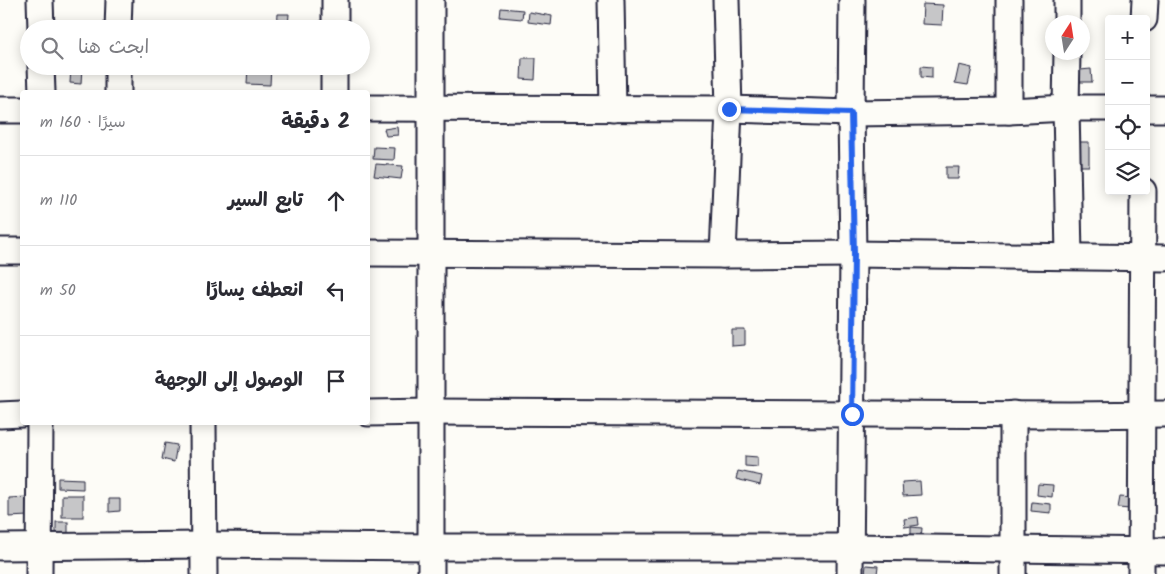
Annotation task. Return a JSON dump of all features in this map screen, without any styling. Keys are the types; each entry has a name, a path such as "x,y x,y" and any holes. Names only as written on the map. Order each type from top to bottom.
{"street":[{"path":"40,0 41,20"},
{"path":"118,20 119,0"},
{"path":"335,0 335,20"},
{"path":"431,0 431,574"},
{"path":"612,0 613,109"},
{"path":"723,255 729,109 726,0"},
{"path":"850,574 854,254 851,113 852,0"},
{"path":"1009,0 1009,112"},
{"path":"1067,0 1067,15"},
{"path":"1144,15 1145,0"},
{"path":"1066,60 1069,256"},
{"path":"41,75 42,90"},
{"path":"118,75 118,90"},
{"path":"334,75 334,90"},
{"path":"370,108 729,109 851,113 1009,112 1066,108 1105,108"},
{"path":"1150,109 1165,109"},
{"path":"0,110 20,110"},
{"path":"0,547 204,545 849,547 1013,562 1149,558 1153,414 1154,258 1144,195"},
{"path":"0,251 20,251"},
{"path":"370,253 854,254 1154,258"},
{"path":"370,413 1153,414"},
{"path":"0,415 20,414"},
{"path":"1013,414 1013,562"},
{"path":"39,574 40,425"},
{"path":"203,425 204,574"}],"building":[{"path":"923,4 943,5 942,25 922,24"},
{"path":"501,8 523,10 522,19 500,17"},
{"path":"529,12 552,16 551,25 528,22"},
{"path":"278,14 289,14 289,20 278,20"},
{"path":"522,58 536,58 535,80 521,79"},
{"path":"959,65 972,68 968,85 955,83"},
{"path":"921,66 932,67 932,78 921,77"},
{"path":"1091,69 1092,82 1080,82 1080,70"},
{"path":"71,75 82,75 81,84 70,83"},
{"path":"248,75 271,75 270,85 247,84"},
{"path":"397,127 398,135 386,136 384,129"},
{"path":"1078,142 1089,142 1089,166 1077,166"},
{"path":"374,147 395,148 394,160 373,159"},
{"path":"376,164 403,166 401,179 374,176"},
{"path":"946,167 959,167 958,179 946,179"},
{"path":"732,330 745,330 745,345 732,346"},
{"path":"165,443 177,445 174,462 162,459"},
{"path":"745,456 758,457 758,467 745,466"},
{"path":"738,471 762,476 760,485 736,479"},
{"path":"58,478 83,479 83,489 58,488"},
{"path":"920,481 921,495 903,496 902,482"},
{"path":"1038,484 1053,485 1052,497 1037,495"},
{"path":"62,495 83,495 83,517 62,517"},
{"path":"27,497 28,516 9,517 9,498"},
{"path":"1120,497 1132,498 1130,509 1118,508"},
{"path":"109,499 120,499 120,511 109,512"},
{"path":"1032,502 1051,504 1051,513 1031,511"},
{"path":"918,517 919,525 905,527 904,519"},
{"path":"56,522 68,522 68,533 56,533"},
{"path":"911,527 922,528 921,539 911,538"},
{"path":"866,565 878,566 877,574 865,574"}],"route":[{"path":"729,109 851,113 854,254 852,414"}]}
